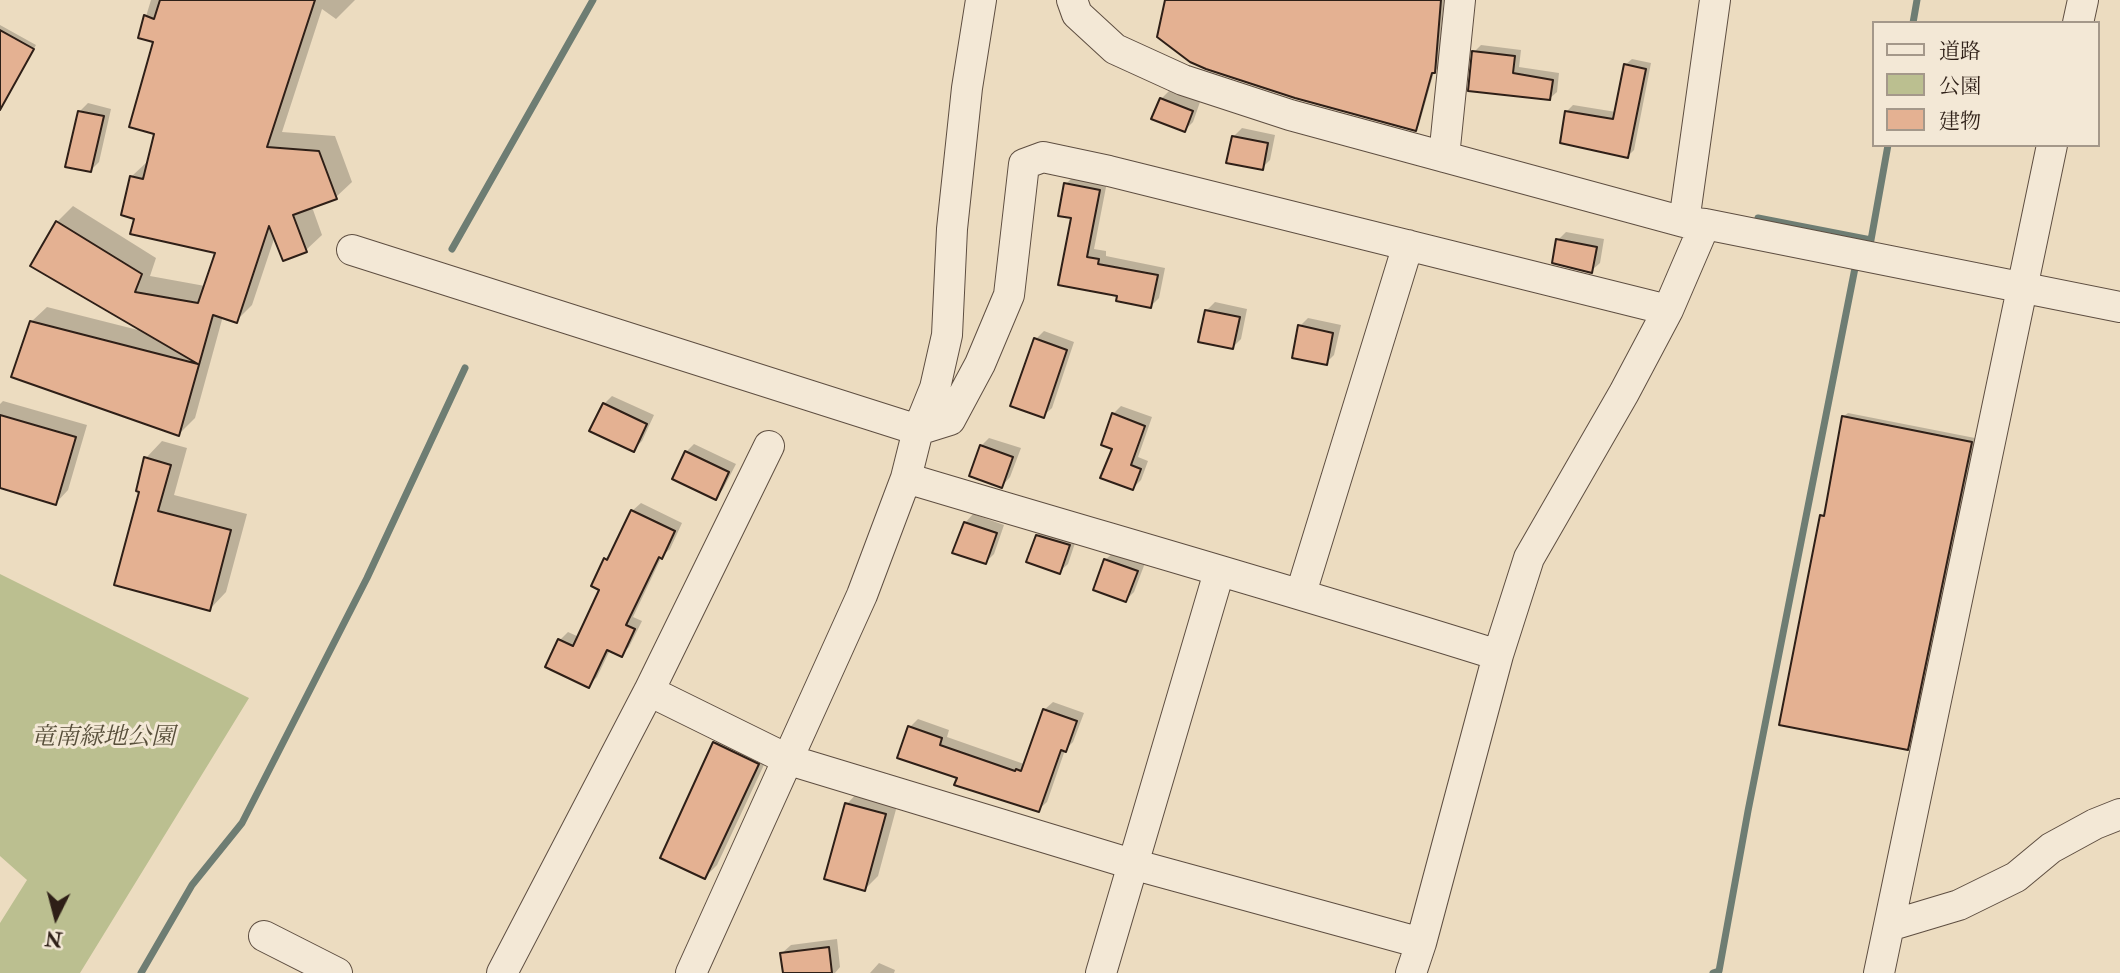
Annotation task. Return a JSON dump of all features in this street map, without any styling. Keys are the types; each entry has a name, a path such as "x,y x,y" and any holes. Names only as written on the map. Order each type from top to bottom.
{"street":[{"path":"691,973 863,595 906,478 918,430 935,388 947,335 954,204 967,88 981,0"},
{"path":"1072,0 1077,14 1115,49 1184,80 1290,115 1445,148 1694,223 2120,307"},
{"path":"1445,148 1460,0"},
{"path":"1411,973 1498,655 1529,558 1624,393 1668,310 1694,223 1715,0"},
{"path":"2078,21 2083,0"},
{"path":"1879,973 2052,147"},
{"path":"352,250 918,430 950,420 980,364 1009,295 1024,164 1043,157 1668,310"},
{"path":"1301,593 1408,245"},
{"path":"502,973 649,691 769,446"},
{"path":"906,478 1219,572 1301,593 1498,655"},
{"path":"1101,973 1219,572"},
{"path":"649,691 789,760 1132,864 1421,943"},
{"path":"1889,926 1959,905 2016,877 2051,848 2120,814"},
{"path":"264,936 337,973"}],"green space":[{"name":"竜南緑地公園","path":"0,574 249,698 80,973 0,973 0,923 27,880 0,856"}],"building":[{"path":"160,0 315,0 267,147 319,151 337,199 293,215 307,252 283,261 269,226 237,323 213,315 179,436 11,377 30,321 198,364 30,266 56,221 142,274 135,292 198,303 215,253 130,234 134,219 121,215 130,176 143,179 154,134 129,127 153,42 138,38 144,15 154,19"},
{"path":"1165,0 1441,0 1435,73 1432,73 1416,131 1295,98 1190,62 1157,37"},
{"path":"0,30 34,49 0,110"},
{"path":"1472,51 1515,56 1513,73 1553,80 1550,100 1468,91"},
{"path":"1624,64 1646,69 1628,158 1560,143 1565,111 1613,119"},
{"path":"1160,98 1193,111 1185,132 1151,119"},
{"path":"78,111 104,116 91,172 65,167"},
{"path":"1232,136 1268,143 1263,170 1226,163"},
{"path":"1064,183 1100,190 1087,257 1099,259 1098,264 1158,275 1151,308 1116,301 1117,296 1058,285 1071,218 1058,216"},
{"path":"1556,239 1597,247 1592,273 1552,263"},
{"path":"1205,310 1240,317 1233,349 1198,342"},
{"path":"1298,325 1333,333 1327,365 1292,358"},
{"path":"1034,338 1067,350 1044,418 1010,406"},
{"path":"603,403 647,424 634,452 589,431"},
{"path":"1112,413 1145,426 1131,465 1141,469 1133,490 1100,478 1112,449 1101,445"},
{"path":"0,415 76,437 56,505 0,488"},
{"path":"1842,416 1972,442 1908,750 1779,725 1820,515 1824,516"},
{"path":"980,445 1013,457 1002,488 969,476"},
{"path":"685,451 729,472 716,500 672,479"},
{"path":"144,457 171,465 158,511 231,530 210,611 114,585 139,492 136,491"},
{"path":"631,510 675,531 662,559 659,557 626,625 635,629 622,657 607,650 589,688 545,667 558,639 573,646 599,590 591,586"},
{"path":"964,522 997,533 986,564 952,553"},
{"path":"1036,535 1070,545 1060,574 1026,562"},
{"path":"1104,559 1138,571 1126,602 1093,590"},
{"path":"1043,709 1077,721 1066,752 1061,750 1039,812 954,785 957,778 897,758 908,726 942,738 940,745 1021,771"},
{"path":"713,742 759,764 705,879 660,858"},
{"path":"845,803 886,814 865,891 824,879"},
{"path":"829,947 832,973 783,973 780,953"}],"waterway":[{"path":"452,249 593,0"},
{"path":"1913,21 1917,0"},
{"path":"1758,218 1871,240 1888,147"},
{"path":"1713,973 1719,971 1855,268"},
{"path":"141,973 192,885 242,823 367,578 465,368"}]}
